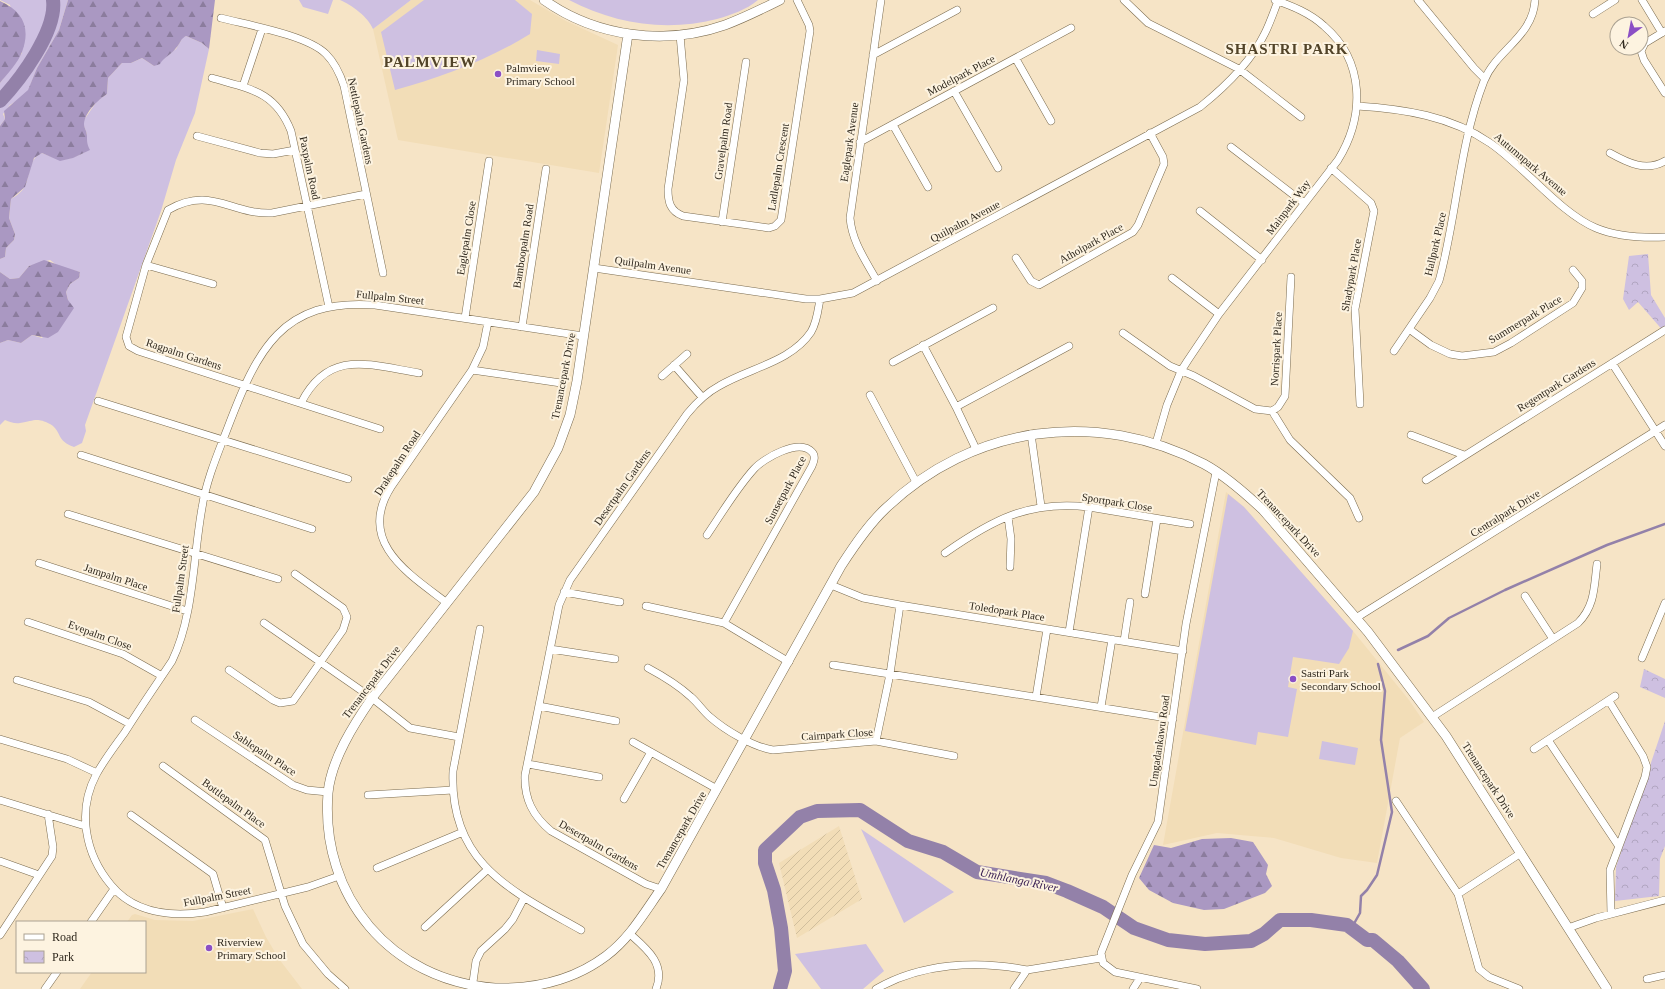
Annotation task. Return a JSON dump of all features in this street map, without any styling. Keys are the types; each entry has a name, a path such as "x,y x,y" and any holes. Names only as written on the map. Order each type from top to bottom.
{"street":[{"path":"544,0 569,15 590,24 628,34 680,35 724,25 780,0"},
{"name":"Ladlepalm Crescent","path":"680,35 684,80 668,189 669,204 676,213 683,216 769,228 775,226 781,220 810,30 797,0"},
{"name":"Eaglepark Avenue","path":"876,281 856,242 851,227 851,211 881,0"},
{"path":"1124,0 1148,23 1239,70 1301,117"},
{"name":"Quilpalm Avenue","path":"594,268 798,298 820,299 853,293 1200,107 1219,92 1239,70 1265,33 1276,0"},
{"name":"Mainpark Way","path":"1156,443 1167,405 1181,371 1219,314 1262,260 1331,168 1349,140 1356,119 1357,106 1353,72 1336,39 1315,19 1300,10 1276,0"},
{"path":"1418,0 1474,68 1485,79 1524,31 1532,15 1535,0"},
{"path":"1592,14 1615,0"},
{"path":"1642,0 1664,32 1645,43 1641,51 1644,60 1665,93"},
{"path":"873,55 957,10"},
{"name":"Nettlepalm Gardens","path":"221,18 307,42 325,54 338,69 344,86 383,273"},
{"name":"Modelpark Place","path":"860,142 1072,28"},
{"path":"243,86 262,29"},
{"name":"Trenancepark Drive","path":"628,34 594,268 570,415 558,448 546,473 523,507 372,698 354,723 338,755 328,792 332,851 339,876 362,917 389,947 428,972 472,988 521,988 560,980 594,964 630,934 661,889 746,740 831,585 852,549 874,521 894,500 916,482 948,462 976,449 1031,434 1086,431 1118,435 1156,443 1183,454 1216,472 1246,494 1263,510 1356,618 1432,717 1521,853 1607,989"},
{"path":"1016,59 1051,121"},
{"name":"Gravelpalm Road","path":"722,222 746,62"},
{"name":"Paxpalm Road","path":"212,78 256,91 268,98 282,110 291,131 329,307"},
{"name":"Hallpark Place","path":"1394,350 1430,298 1439,281 1469,131 1485,79"},
{"path":"954,91 998,168"},
{"name":"Autumnpark Avenue","path":"1357,106 1412,111 1469,131 1490,142 1567,209 1596,228 1642,238 1665,237"},
{"path":"893,125 928,187"},
{"name":"Atholpark Place","path":"1016,258 1032,281 1039,285 1133,232 1138,224 1164,164 1163,157 1150,133"},
{"path":"197,136 260,154 272,154 295,150"},
{"path":"1231,147 1304,203"},
{"path":"1610,153 1629,164 1647,167 1665,161"},
{"name":"Eaglepalm Close","path":"465,318 489,160"},
{"name":"Shadypark Place","path":"1331,168 1371,203 1374,211 1355,309 1360,404"},
{"name":"Bamboopalm Road","path":"522,327 546,169"},
{"path":"307,207 366,194"},
{"name":"Ragpalm Gardens","path":"244,385 138,351 129,346 126,331 146,265 164,216 168,210 174,206 197,199 208,199 261,213 272,213 307,207"},
{"path":"1200,211 1262,260"},
{"path":"146,265 213,284"},
{"name":"Summerpark Place","path":"1409,329 1431,344 1450,354 1462,356 1494,352 1573,303 1582,288 1582,282 1573,270"},
{"path":"1172,278 1219,314"},
{"name":"Norrispark Place","path":"1272,411 1278,407 1285,396 1291,278"},
{"name":"Desertpalm Gardens","path":"661,889 646,884 559,835 544,824 533,812 526,794 525,775 555,622 564,592 575,574 687,414 702,397 720,385 796,349 814,327 820,299"},
{"name":"Fullpalm Street","path":"339,876 308,887 223,908 188,915 164,914 137,905 114,889 94,858 85,826 88,796 97,774 162,676 178,648 183,633 187,611 205,494 223,440 244,385 265,348 279,333 304,316 329,307 352,303 375,304 583,336"},
{"path":"892,362 993,308"},
{"name":"Drakepalm Road","path":"447,603 403,569 390,554 381,533 381,514 386,495 472,370 483,347 488,322"},
{"path":"1612,363 1665,330"},
{"path":"1122,333 1170,366 1224,391 1255,409 1272,411 1290,440 1350,498 1359,518"},
{"path":"923,345 956,407 976,449"},
{"path":"956,407 1069,346"},
{"path":"662,376 687,354"},
{"path":"301,403 318,379 329,370 342,366 357,363 419,373"},
{"name":"Regentpark Gardens","path":"1426,480 1612,363 1665,446"},
{"path":"674,365 702,397"},
{"path":"472,370 561,383"},
{"path":"244,385 380,429"},
{"path":"870,395 916,482"},
{"path":"98,401 348,479"},
{"name":"Centralpark Drive","path":"1356,618 1665,425"},
{"path":"1031,434 1041,506"},
{"path":"1411,435 1464,455"},
{"name":"Sunsetpark Place","path":"707,535 744,480 762,461 787,449 796,447 808,449 813,454 814,460 812,466 724,623"},
{"path":"81,455 312,529"},
{"name":"Umgadankawu Road","path":"1101,958 1103,948 1114,924 1132,875 1158,822 1183,651 1216,472"},
{"name":"Sportpark Close","path":"945,553 996,520 1041,506 1072,505 1089,507 1190,524"},
{"path":"1069,632 1089,507"},
{"path":"68,514 195,552 278,579"},
{"path":"1008,517 1011,539 1010,567"},
{"path":"1145,594 1157,519"},
{"name":"Jampalm Place","path":"39,563 187,611"},
{"path":"1432,717 1578,623 1586,615 1591,605 1597,564"},
{"path":"229,670 273,700 286,703 293,701 298,696 343,630 346,623 346,613 339,604 295,574"},
{"name":"Toledopark Place","path":"831,585 863,598 900,605 1183,651"},
{"path":"564,592 620,602"},
{"path":"1525,596 1553,639"},
{"path":"1124,641 1130,602"},
{"path":"1642,658 1665,603"},
{"path":"876,741 890,674 900,605"},
{"path":"646,606 724,623 789,662"},
{"name":"Evepalm Close","path":"28,622 123,654 162,676"},
{"path":"264,623 372,698 410,728 459,737"},
{"path":"480,629 455,759 453,790 457,812 463,832 477,858 500,882 524,898 581,930"},
{"path":"1036,697 1047,629"},
{"path":"1101,707 1112,639"},
{"path":"550,649 615,659"},
{"path":"833,665 1173,719"},
{"name":"Cairnpark Close","path":"648,668 669,679 692,697 710,717 746,740 765,749 773,750 876,741 954,756"},
{"path":"17,680 89,702 130,724"},
{"path":"1534,748 1615,696"},
{"path":"1609,701 1643,756 1646,767 1645,777 1618,846 1609,875 1611,914"},
{"path":"539,706 616,721"},
{"name":"Sablepalm Place","path":"196,720 294,785 307,790 328,792"},
{"path":"0,739 67,759 97,774"},
{"path":"1548,740 1618,846"},
{"path":"633,742 718,789"},
{"path":"624,799 651,752"},
{"path":"528,764 599,777"},
{"name":"Bottlepalm Place","path":"163,766 265,840 281,894 303,944 328,974 345,989"},
{"path":"368,795 453,790"},
{"path":"0,800 85,826"},
{"path":"1396,800 1458,894 1479,969 1488,977 1519,989"},
{"path":"0,935 52,856 53,847 48,814"},
{"path":"130,815 213,874 223,908"},
{"path":"377,868 463,832"},
{"path":"1458,894 1521,853"},
{"path":"0,861 40,875"},
{"path":"425,927 487,870"},
{"path":"92,921 114,889"},
{"path":"472,988 476,961 481,951 505,929 513,919 524,898"},
{"path":"1568,928 1596,918 1665,900"},
{"path":"630,934 648,950 657,962 659,975 656,989"},
{"path":"876,989 890,981 921,970 957,965 1000,965 1027,970 1101,958 1107,967 1115,972 1193,988"},
{"path":"1014,989 1027,970"},
{"path":"45,989 55,973"},
{"path":"1647,979 1665,975"},
{"path":"1133,989 1140,978"}],"shaded area":[{"name":"Palmview Primary School","path":"411,0 530,0 566,21 618,45 599,173 398,140 373,29"},
{"name":"Sastri Park Secondary School","path":"1226,492 1244,507 1353,631 1409,700 1424,722 1400,738 1377,863 1341,858 1274,838 1217,833 1163,845"},
{"path":"839,826 862,899 797,938 779,863"},
{"name":"Riverview Primary School","path":"253,909 266,937 279,959 302,989 80,989 91,973 146,973 146,921 128,921 132,915 135,914 155,920 193,921"}],"green space":[{"path":"0,0 68,0 59,30 37,68 28,91 23,97 10,105 3,114 5,119 0,126 0,83 22,53 10,5"},
{"path":"68,0 215,0 209,49 202,43 186,36 160,64 154,66 142,58 131,63 122,63 108,78 107,94 92,107 85,120 84,125 90,150 73,158 60,161 42,153 34,158 25,187 11,199 9,218 15,234 14,240 6,248 5,257 0,259 0,126 5,119 4,111 28,90 37,68 59,30"},
{"path":"299,0 333,0 328,14 303,7"},
{"path":"340,0 411,0 373,29 359,12"},
{"path":"424,0 515,0 532,14 530,34 481,60 395,90 381,32"},
{"path":"569,0 758,0 733,14 717,19 679,25 660,25 623,20 604,15"},
{"path":"0,1 8,5 19,15 23,21 26,35 25,43 20,56 0,83"},
{"path":"186,36 202,43 209,49 195,113 176,160 161,211 85,425 86,431 82,443 74,447 68,445 64,442 54,427 41,421 35,420 16,423 5,420 0,425 0,343 8,340 21,343 32,335 42,338 68,300 66,292 70,284 79,278 80,272 58,266 50,260 29,266 19,278 10,279 0,272 0,259 5,257 6,248 14,240 15,234 9,218 11,199 24,188 27,182 30,167 38,155 42,153 54,158 68,159 85,152 87,134 84,126 84,120 97,101 107,94 108,78 122,63 131,63 142,58 154,66 176,49 183,37"},
{"path":"537,50 560,54 559,64 536,61"},
{"path":"1648,254 1651,295 1665,318 1665,333 1638,302 1629,310 1623,299 1629,256"},
{"path":"44,260 80,272 79,278 70,284 66,292 68,300 74,308 58,332 48,338 32,335 21,343 8,340 0,343 0,272 10,279 19,278 29,266"},
{"path":"1228,494 1244,507 1353,631 1349,648 1339,664 1293,657 1288,687 1297,689 1288,737 1258,732 1256,745 1185,731"},
{"path":"1644,669 1665,679 1665,698 1640,687"},
{"path":"1665,721 1665,846 1660,859 1659,896 1615,901 1616,867"},
{"path":"1322,741 1358,748 1355,765 1319,759"},
{"path":"861,829 954,892 904,923"},
{"path":"1231,838 1253,842 1268,865 1266,874 1272,886 1265,893 1224,909 1204,910 1173,903 1149,890 1139,878 1154,845 1171,848 1202,839"},
{"path":"866,944 884,971 863,989 821,989 795,954"}],"waterway":[{"name":"Umhlanga River","path":"0,101 27,68 36,54 49,26 53,12 53,0"},
{"path":"1398,650 1428,636 1449,618 1505,590 1607,545 1665,524"},
{"path":"1351,929 1360,913 1361,896 1377,875 1392,812 1381,740 1385,691 1378,664"},
{"name":"Umhlanga River","path":"780,989 785,971 781,928 774,890 765,863 765,850 800,817 817,811 860,810 908,841 943,852 977,872 1046,883 1103,907 1134,928 1168,940 1205,944 1251,941 1264,934 1280,920 1311,920 1347,925 1367,940 1373,940 1398,961 1423,989"}],"place":[{"name":"Palmview Primary School","path":"498,74"},
{"name":"Sastri Park Secondary School","path":"1293,679"},
{"name":"Riverview Primary School","path":"209,948"}],"district":[{"name":"SHASTRI PARK","path":"1287,49"},
{"name":"PALMVIEW","path":"430,62"}]}
